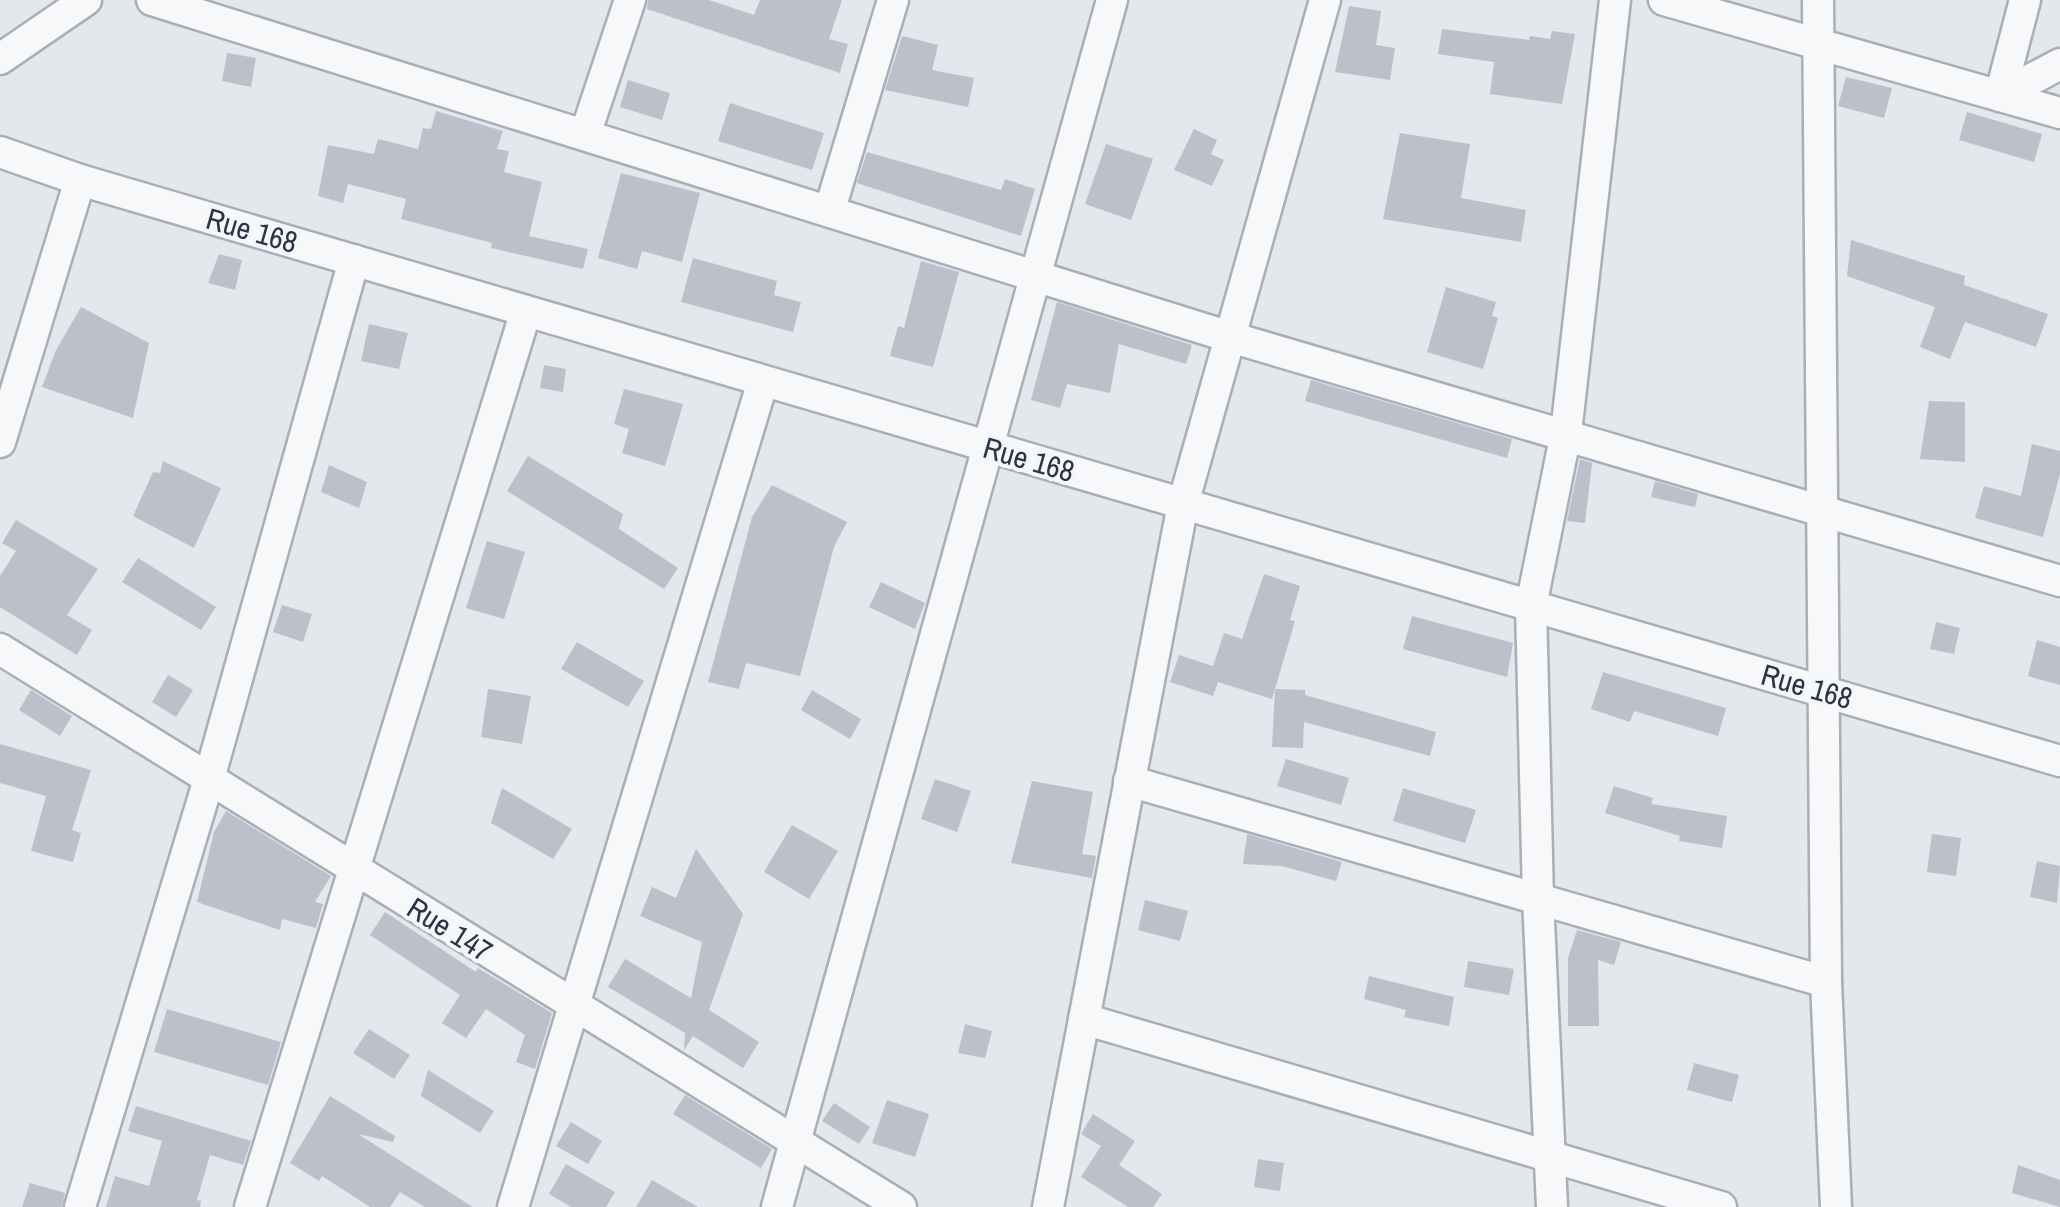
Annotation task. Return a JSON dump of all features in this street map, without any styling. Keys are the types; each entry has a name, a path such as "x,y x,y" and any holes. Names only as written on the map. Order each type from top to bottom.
{"street":[{"path":"0,59 86,0"},
{"path":"152,0 586,132 1230,337 2060,581"},
{"path":"586,132 630,0"},
{"path":"830,209 893,0"},
{"path":"777,1207 1112,0"},
{"path":"1048,1207 1182,504 1326,0"},
{"path":"1552,1207 1538,898 1531,606 1566,433 1614,0"},
{"path":"1664,0 2060,114"},
{"path":"1818,0 1826,982 1836,1207"},
{"path":"2000,96 2025,0"},
{"path":"2000,96 2060,64"},
{"name":"Rue 168","path":"0,152 80,180 2060,761"},
{"path":"0,442 80,180"},
{"path":"80,1207 209,780 354,260"},
{"path":"250,1207 526,311"},
{"path":"513,1207 763,381"},
{"name":"Rue 147","path":"0,649 901,1207"},
{"path":"1129,781 1826,982"},
{"path":"1084,1019 1721,1207"}],"building":[{"path":"648,0 709,0 754,15 760,0 842,0 829,39 848,44 840,73 647,9"},
{"path":"1349,6 1381,11 1376,45 1395,48 1390,80 1335,72"},
{"path":"1442,29 1529,40 1530,36 1550,39 1552,31 1575,34 1562,104 1490,94 1494,62 1438,54"},
{"path":"902,36 938,45 932,70 974,78 968,107 885,90"},
{"path":"227,53 256,58 251,87 222,81"},
{"path":"1846,77 1892,88 1884,118 1838,106"},
{"path":"628,80 670,93 662,120 620,107"},
{"path":"730,103 824,133 812,170 718,141"},
{"path":"436,111 503,131 497,149 509,151 504,172 542,182 529,236 588,249 583,269 491,248 492,243 401,219 406,199 348,184 343,203 318,196 328,145 374,154 378,139 418,149 423,128 431,129"},
{"path":"1967,112 2042,134 2034,162 1959,140"},
{"path":"1194,129 1217,140 1211,154 1224,160 1212,186 1174,170"},
{"path":"1400,133 1470,144 1461,198 1526,210 1521,242 1383,219"},
{"path":"1106,144 1153,159 1131,220 1085,204"},
{"path":"867,152 1001,190 1005,179 1035,189 1021,236 857,183"},
{"path":"621,173 700,193 682,262 642,251 637,269 598,258"},
{"path":"1851,240 1965,276 1964,285 2048,314 2036,347 1965,322 1950,359 1920,347 1935,307 1847,276"},
{"path":"219,254 242,260 235,290 208,283"},
{"path":"693,258 777,281 774,295 801,302 793,332 681,302"},
{"path":"921,261 959,272 933,367 890,356 898,326 904,328"},
{"path":"1446,287 1496,302 1492,316 1498,318 1483,369 1427,352"},
{"path":"1057,302 1192,345 1186,364 1119,344 1110,393 1067,384 1060,408 1031,400"},
{"path":"81,307 149,343 133,418 42,387 56,350"},
{"path":"369,324 408,333 399,369 361,361"},
{"path":"544,365 566,369 563,392 540,388"},
{"path":"1311,380 1512,439 1507,458 1305,401"},
{"path":"624,389 683,404 665,466 622,453 629,429 614,424"},
{"path":"1929,401 1965,402 1965,462 1920,459"},
{"path":"2032,444 2060,451 2060,474 2043,537 1975,518 1984,486 2021,496"},
{"path":"528,456 623,514 619,529 678,568 664,589 507,491"},
{"path":"1580,459 1592,463 1585,523 1567,521"},
{"path":"163,461 221,488 194,548 133,516 153,472 160,473"},
{"path":"329,465 367,482 359,508 321,492"},
{"path":"1655,481 1698,494 1695,507 1651,497"},
{"path":"772,485 847,522 834,547 800,676 746,663 739,689 708,682 752,517"},
{"path":"16,520 98,569 67,615 92,630 77,655 0,607 0,576 16,551 2,543"},
{"path":"487,541 525,552 504,619 466,608"},
{"path":"138,558 216,607 201,630 122,582"},
{"path":"1264,574 1300,586 1290,620 1295,621 1272,699 1218,682 1213,696 1170,682 1179,655 1213,666 1224,633 1242,639"},
{"path":"881,582 925,603 915,629 869,607"},
{"path":"282,605 312,614 303,642 273,632"},
{"path":"1412,616 1513,643 1507,677 1403,649"},
{"path":"1936,622 1960,628 1954,654 1930,649"},
{"path":"2037,640 2060,647 2060,685 2028,676"},
{"path":"577,642 644,681 628,707 561,669"},
{"path":"1603,672 1726,708 1718,736 1634,711 1630,722 1591,709"},
{"path":"168,675 193,690 176,717 152,702"},
{"path":"488,689 531,696 522,744 481,737"},
{"path":"1275,689 1305,690 1305,695 1436,732 1430,756 1304,722 1303,748 1272,747"},
{"path":"31,690 72,716 60,736 19,710"},
{"path":"812,690 861,719 850,739 801,710"},
{"path":"0,744 91,770 72,830 81,833 73,862 31,851 46,796 0,783"},
{"path":"1286,759 1349,778 1341,805 1277,786"},
{"path":"935,779 971,791 957,832 921,819"},
{"path":"1032,781 1093,792 1082,854 1096,856 1092,878 1011,863"},
{"path":"1614,786 1653,798 1651,804 1727,816 1722,848 1679,841 1680,836 1605,813"},
{"path":"502,788 572,829 553,859 491,823"},
{"path":"1403,788 1476,810 1465,843 1393,821"},
{"path":"226,811 331,876 315,902 323,904 316,928 282,919 280,930 197,902 214,832"},
{"path":"792,825 838,851 809,899 764,872"},
{"path":"1247,834 1342,862 1336,881 1282,866 1243,864"},
{"path":"1932,834 1961,838 1956,876 1927,872"},
{"path":"696,849 743,914 709,1010 759,1042 743,1068 693,1036 684,1050 685,1033 608,987 625,959 691,998 702,942 640,916 652,887 676,898"},
{"path":"2037,861 2060,866 2057,903 2030,897"},
{"path":"1145,900 1188,911 1180,941 1138,930"},
{"path":"385,912 476,972 478,968 552,1013 535,1069 516,1062 525,1035 486,1009 466,1038 442,1023 460,995 370,935"},
{"path":"1577,930 1621,942 1614,965 1598,960 1599,1026 1568,1026 1568,958"},
{"path":"1468,961 1514,969 1509,995 1464,987"},
{"path":"1369,976 1454,997 1449,1026 1404,1017 1406,1010 1364,999"},
{"path":"167,1009 281,1042 268,1085 154,1052"},
{"path":"965,1024 992,1031 985,1058 958,1053"},
{"path":"369,1029 410,1055 394,1079 353,1053"},
{"path":"1694,1063 1739,1075 1732,1102 1687,1090"},
{"path":"428,1070 494,1111 480,1133 421,1096"},
{"path":"685,1095 772,1149 761,1168 673,1114"},
{"path":"330,1096 395,1136 393,1142 358,1134 473,1207 425,1207 400,1192 390,1207 370,1207 322,1176 319,1181 290,1163"},
{"path":"887,1100 929,1114 915,1157 872,1143"},
{"path":"834,1103 870,1127 859,1144 822,1121"},
{"path":"136,1106 251,1141 243,1165 210,1155 197,1200 201,1201 200,1207 106,1207 115,1176 149,1186 162,1141 128,1131"},
{"path":"1093,1114 1135,1141 1119,1165 1162,1194 1153,1207 1128,1207 1081,1177 1101,1146 1081,1134"},
{"path":"571,1122 602,1141 588,1164 556,1146"},
{"path":"1258,1159 1284,1163 1280,1191 1254,1187"},
{"path":"566,1164 615,1192 606,1207 571,1207 549,1194"},
{"path":"2018,1165 2060,1180 2060,1207 2012,1193"},
{"path":"652,1180 698,1207 636,1207"},
{"path":"30,1183 65,1193 62,1207 22,1207"}]}
